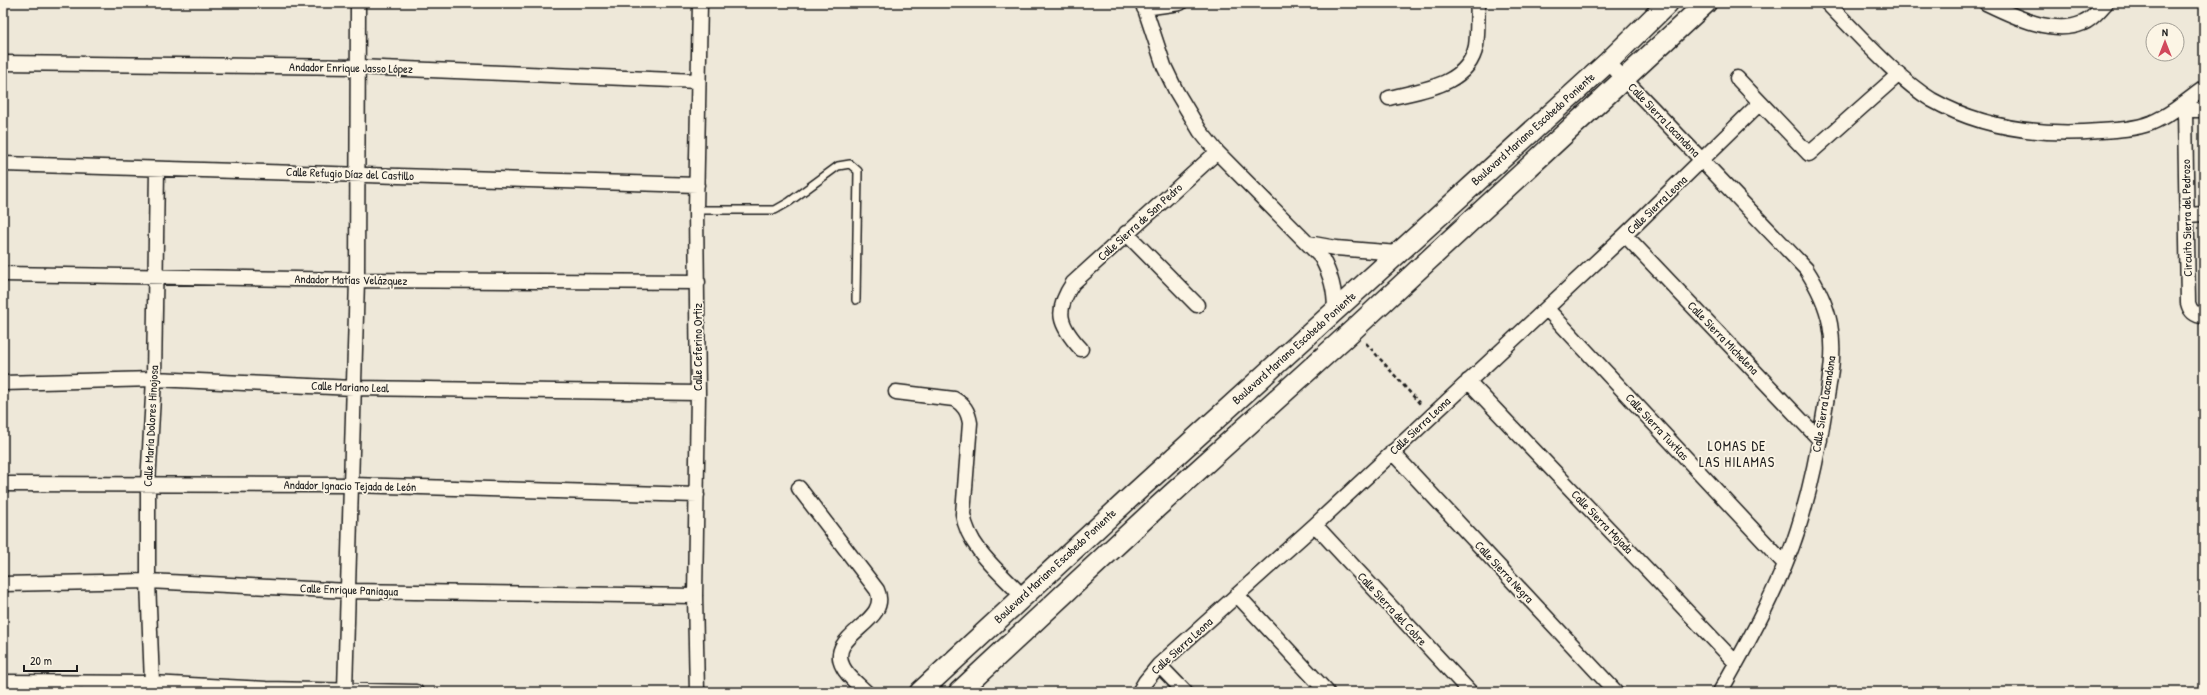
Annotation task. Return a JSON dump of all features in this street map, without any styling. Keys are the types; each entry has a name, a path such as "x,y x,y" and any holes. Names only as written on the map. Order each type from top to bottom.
{"street":[{"path":"345,690 354,388 358,3"},
{"name":"Calle Ceferino Ortiz","path":"697,692 695,596 698,282 696,210 700,3"},
{"path":"1180,3 1144,5 1156,46 1176,90 1200,130 1217,152 1321,257 1330,274 1335,292 1335,311"},
{"path":"1389,98 1451,81 1462,72 1470,61 1476,46 1478,3"},
{"name":"Boulevard Mariano Escobedo Poniente","path":"959,692 1153,511 1353,330 1623,78 1706,3"},
{"path":"1827,3 1899,74 1917,89 1951,109 1976,119 2016,130 2076,133 2128,129 2151,123 2182,108 2204,88"},
{"path":"1986,3 2023,19 2048,26 2067,27 2083,23 2092,18 2106,3"},
{"name":"Boulevard Mariano Escobedo Poniente","path":"920,692 1135,492 1608,62 1666,4"},
{"name":"Calle Sierra Lacandona","path":"1608,62 1806,269 1820,294 1830,324 1833,345 1831,372 1810,490 1798,530 1784,563 1757,623 1720,692"},
{"name":"Andador Enrique Jasso López","path":"3,63 357,67 698,81"},
{"path":"1736,78 1809,154 1899,74"},
{"name":"Calle Sierra Leona","path":"1139,692 1159,665 1315,526 1703,161 1760,103"},
{"path":"2182,108 2204,110"},
{"name":"Circuito Sierra del Pedrozo","path":"2182,108 2187,215 2188,303 2189,309 2194,314 2204,316"},
{"name":"Calle Sierra de San Pedro","path":"1081,349 1063,326 1061,315 1065,294 1073,283 1126,233 1217,152"},
{"name":"Calle Refugio Díaz del Castillo","path":"3,164 697,185"},
{"name":"Calle María Dolores Hinojosa","path":"152,683 148,581 148,484 154,379 157,169"},
{"path":"2187,215 2204,214"},
{"path":"1126,233 1197,305"},
{"name":"Calle Sierra Michelena","path":"1625,235 1820,440"},
{"path":"1308,243 1336,248 1398,253"},
{"name":"Andador Matías Velázquez","path":"3,274 356,280 698,282"},
{"name":"Calle Sierra Tuxtlas","path":"1547,309 1784,563"},
{"name":"Calle Mariano Leal","path":"3,383 154,379 354,388 698,393"},
{"name":"Calle Sierra Mojada","path":"1468,381 1736,663"},
{"path":"896,392 954,399 962,404 968,413 970,423 963,514 965,528 973,543 1022,596"},
{"name":"Calle Sierra Negra","path":"1392,452 1616,692"},
{"name":"Andador Ignacio Tejada de León","path":"3,484 352,486 697,494"},
{"path":"799,488 877,590 880,597 880,605 875,612 845,642 840,659 843,668 866,692"},
{"path":"1135,492 1153,511"},
{"name":"Calle Sierra del Cobre","path":"1315,526 1470,692"},
{"name":"Calle Enrique Paniagua","path":"3,584 148,581 349,591 695,596"},
{"path":"1238,596 1327,692"},
{"path":"1159,665 1185,692"},
{"path":"3,682 152,683 266,690 416,692"}],"lane":[{"path":"696,210 774,210 789,202 838,166 850,164 858,171 856,300"}],"path":[{"path":"1353,330 1432,416"}],"district":[{"name":"LOMAS DE LAS HILAMAS","path":"1737,454"}]}
